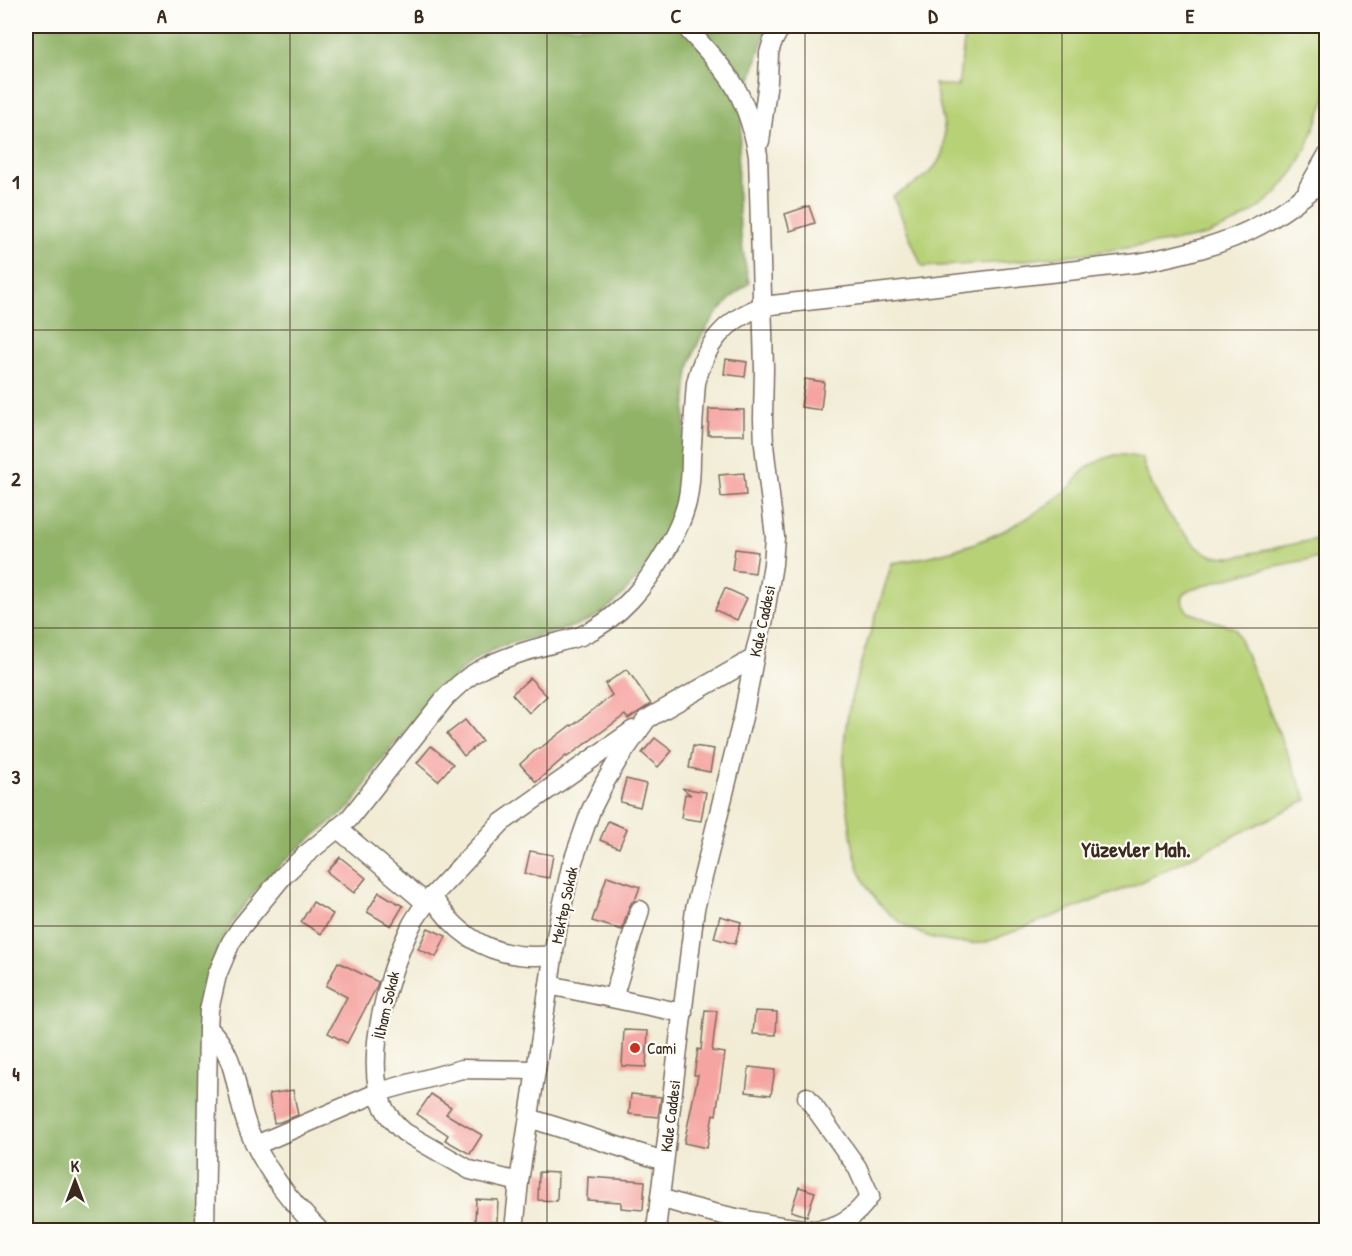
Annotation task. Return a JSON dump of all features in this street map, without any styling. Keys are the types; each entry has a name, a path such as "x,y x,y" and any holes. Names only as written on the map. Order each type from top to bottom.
{"street":[{"name":"Kale Caddesi","path":"656,1230 695,909 742,717 770,590 775,537 764,445 758,155 751,122 738,93 722,69 685,26"},
{"path":"758,155 768,81 768,62 772,43 781,26"},
{"path":"1302,197 1326,157"},
{"path":"205,1230 208,1028 211,1001 231,942 268,892 303,856 349,819 445,698 468,678 498,661 592,631 618,613 643,587 674,537 683,516 690,484 696,383 699,369 711,344 729,324 762,306 1162,259 1210,246 1246,232 1276,216 1326,179"},
{"name":"Mektep Sokak","path":"514,1230 519,1182 558,925 568,877 591,810 618,760 647,719 754,658"},
{"name":"İlham Sokak","path":"519,1182 470,1170 404,1132 389,1117 381,1101 376,1059 381,1012 401,949 412,924 429,899 501,823 647,719"},
{"path":"337,828 429,899 459,929 482,945 496,951 524,957 554,955"},
{"path":"613,998 640,910"},
{"path":"549,985 682,1013"},
{"path":"208,1028 220,1041 230,1058 243,1114 264,1162 300,1211 319,1230"},
{"path":"256,1145 379,1092 462,1069 536,1070"},
{"path":"660,1198 726,1217 760,1224 813,1230 832,1227 850,1219 870,1196 857,1167 807,1097"},
{"path":"529,1118 664,1161"}],"green space":[{"path":"26,26 768,26 748,90 739,153 739,216 749,283 727,302 709,324 695,350 687,386 681,484 662,541 637,579 597,616 572,627 502,646 476,659 463,669 401,735 350,807 267,878 237,916 215,957 202,1004 198,1230 26,1230"},
{"path":"966,26 1326,26 1326,98 1307,147 1295,170 1276,193 1263,205 1237,222 1206,235 1091,253 1007,262 922,267 893,196 928,174 943,151 945,138 943,123 934,84 958,87"},
{"path":"1115,455 1142,458 1154,489 1171,517 1194,544 1211,555 1234,557 1326,537 1326,557 1223,579 1189,591 1182,599 1188,612 1235,628 1307,800 1137,884 984,943 946,941 928,936 896,919 870,891 856,859 845,790 844,747 850,705 892,563 968,546 1004,531 1057,498 1091,465"}],"building":[{"path":"809,206 815,223 790,231 785,214"},
{"path":"726,359 747,362 745,377 724,374"},
{"path":"805,379 824,382 821,410 801,407"},
{"path":"709,409 744,410 744,435 708,435"},
{"path":"744,473 746,495 721,497 719,475"},
{"path":"735,549 758,552 755,573 732,570"},
{"path":"725,588 747,598 737,620 715,610"},
{"path":"627,669 651,704 628,719 625,715 566,756 536,782 520,764 538,748 572,726 612,695 605,684"},
{"path":"530,678 547,696 529,713 512,694"},
{"path":"465,720 482,741 464,756 447,734"},
{"path":"655,738 672,751 658,767 642,753"},
{"path":"431,746 453,764 438,781 417,763"},
{"path":"693,746 714,749 710,772 689,768"},
{"path":"626,779 646,784 640,807 620,802"},
{"path":"682,788 706,792 701,821 681,818 685,794 691,795"},
{"path":"608,821 627,829 619,848 600,840"},
{"path":"530,851 553,855 549,878 525,874"},
{"path":"340,857 366,878 354,893 327,872"},
{"path":"607,876 640,887 635,900 629,907 622,930 592,921"},
{"path":"379,892 403,906 391,926 367,912"},
{"path":"313,902 333,914 321,934 301,922"},
{"path":"720,916 741,922 735,944 714,938"},
{"path":"428,928 446,936 436,957 418,949"},
{"path":"338,962 378,982 347,1043 328,1033 347,997 326,986"},
{"path":"705,1010 717,1011 712,1051 725,1053 716,1115 713,1114 707,1148 684,1143 698,1075 694,1075 698,1049 701,1050"},
{"path":"755,1011 777,1012 776,1035 753,1034"},
{"name":"Cami","path":"624,1030 648,1031 646,1067 622,1066"},
{"path":"749,1067 775,1070 771,1095 746,1092"},
{"path":"293,1090 298,1115 274,1123 269,1094"},
{"path":"431,1094 451,1107 446,1114 482,1135 470,1154 445,1140 448,1135 417,1114"},
{"path":"631,1094 661,1097 658,1117 629,1114"},
{"path":"539,1172 558,1173 557,1201 538,1200"},
{"path":"588,1177 645,1181 643,1210 621,1208 621,1202 587,1200"},
{"path":"799,1187 815,1192 807,1216 791,1211"},
{"path":"476,1199 498,1200 497,1222 475,1221"}],"place":[{"name":"Cami","path":"635,1048"}],"district":[{"name":"Yüzevler Mah.","path":"1136,849"}]}
